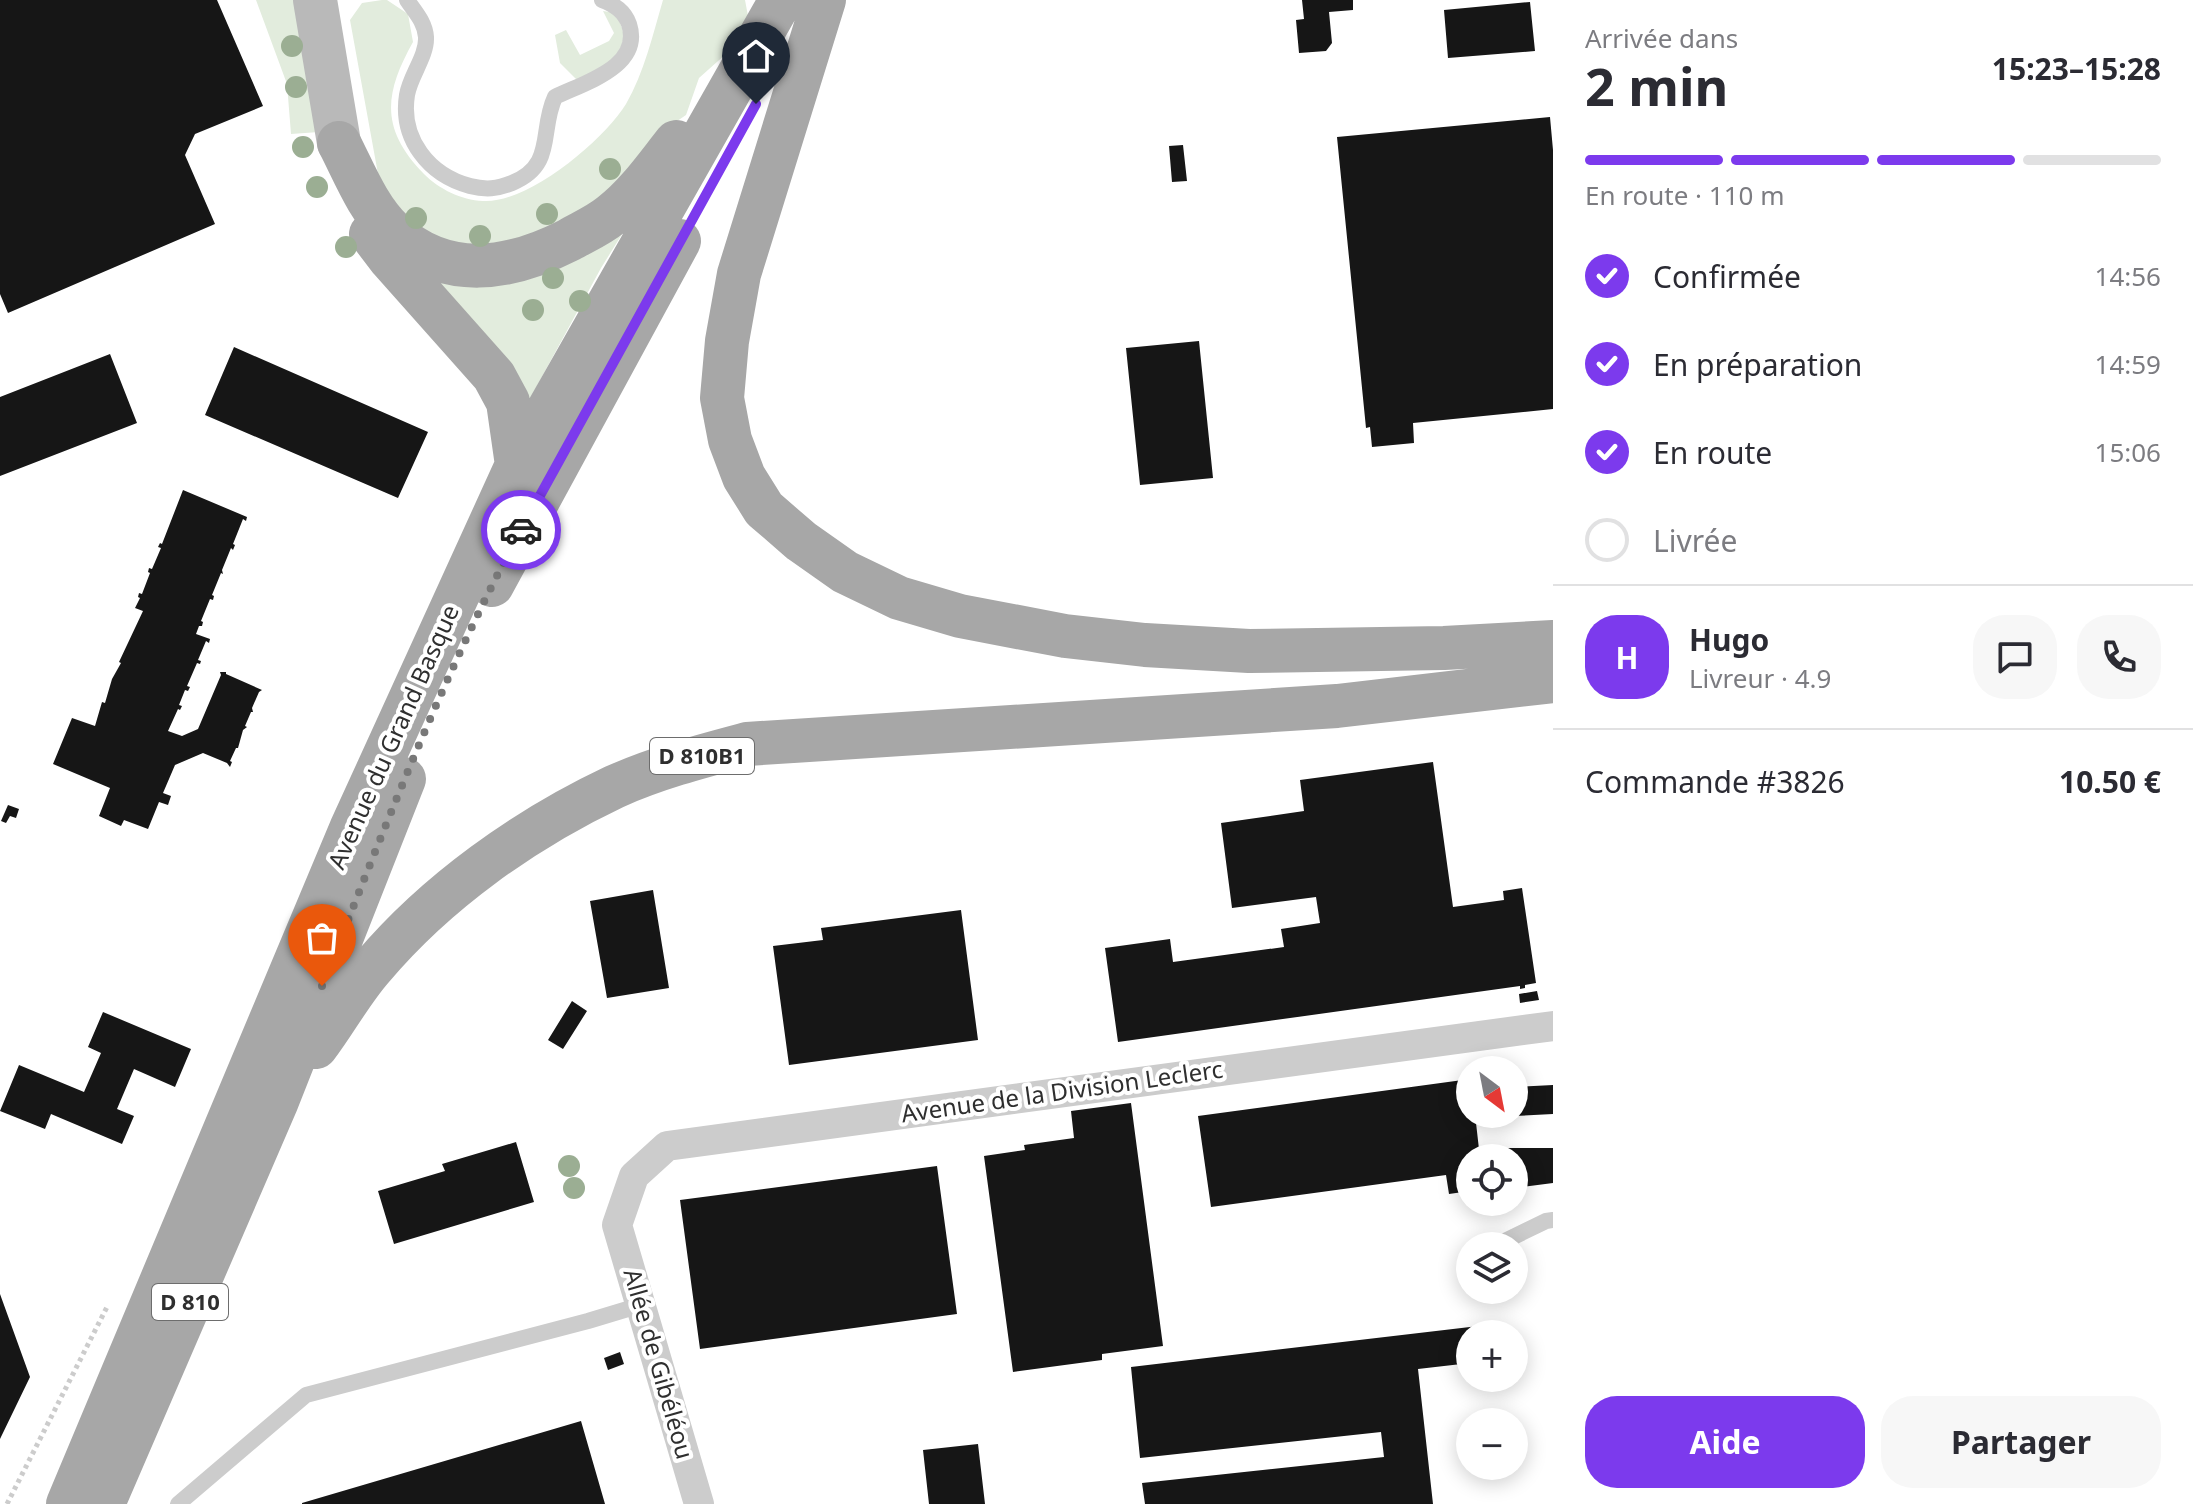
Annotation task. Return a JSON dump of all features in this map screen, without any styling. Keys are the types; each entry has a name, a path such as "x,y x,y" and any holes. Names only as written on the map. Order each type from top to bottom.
{"main road":[{"path":"315,0 339,143 349,185 365,225 390,259 494,376 508,402 517,465"},
{"name":"Avenue du Grand Basque","path":"68,1504 351,829 517,465 781,0"},
{"name":"Avenue du Grand Basque","path":"103,1504 277,1101 402,784 490,589 814,0"},
{"path":"824,0 739,274 727,341 722,398 730,440 744,477 764,509 801,541 845,572 899,598 960,616 1065,636 1145,645 1249,651 1444,648 1553,642"},
{"path":"339,143 382,218 391,230 413,247 441,261 485,268 537,256 612,215 641,187 759,38"},
{"path":"1249,651 1236,675 1242,696 1277,710 1553,681"},
{"path":"1277,710 1307,686 1305,669 1296,651"},
{"name":"D 810B1","path":"277,1101 371,968 431,909 488,862 547,824 614,787 679,763 747,744 1277,710"}],"street":[{"name":"Avenue de la Division Leclerc","path":"617,1225 634,1176 667,1146 1553,1026"},
{"name":"Allée de Gibéléou","path":"617,1225 699,1504"}],"lane":[{"path":"407,0 424,23 427,41 407,95 409,130 424,160 451,181 485,190 528,177 537,166 548,134 548,113 555,97 597,79 619,62 629,47 631,31 626,17 616,5 602,0"},
{"path":"1523,1232 1553,1220"},
{"path":"178,1504 306,1395 641,1305"}],"path":[{"path":"7,1504 114,1294"}],"green space":[{"path":"256,0 296,0 319,132 291,134 287,84"},
{"path":"387,0 408,14 413,42 396,78 392,95 391,111 400,142 410,158 436,184 459,196 483,201 501,199 542,181 601,135 626,104 638,79 663,0 745,0 748,16 727,53 699,78 686,115 661,132 643,167 587,209 520,241 448,248 402,221 378,174 350,20 362,3"},
{"path":"603,11 616,13 623,32 620,49 601,68 577,80 560,63 555,35 566,30 580,55 609,41 614,33"},
{"path":"629,223 526,406 426,279"}],"building":[{"path":"0,0 217,0 263,106 195,134 185,155 215,224 8,313 0,294"},
{"path":"1302,0 1353,0 1353,10 1329,12 1332,43 1326,51 1299,53 1296,20 1304,19"},
{"path":"1530,2 1535,51 1448,58 1444,10"},
{"path":"1550,117 1553,150 1553,409 1413,423 1414,443 1372,447 1370,427 1366,428 1337,137"},
{"path":"1183,145 1187,181 1172,182 1169,146"},
{"path":"1199,341 1213,478 1140,485 1126,348"},
{"path":"234,347 428,432 398,498 205,415"},
{"path":"110,354 137,423 0,476 0,397"},
{"path":"183,490 247,517 246,521 243,519 233,550 231,548 212,595 213,600 210,599 202,626 196,634 210,639 209,643 206,641 198,660 200,664 197,663 187,686 190,687 188,691 185,690 179,705 182,706 168,731 182,736 198,729 220,672 262,690 230,767 203,753 175,765 163,793 171,796 168,805 159,802 148,829 124,820 121,826 99,816 110,788 53,764 72,718 95,726 102,702 105,703 119,662 143,611 135,608 139,593 142,594 149,568 152,569 161,548 158,547 162,544"},
{"path":"1433,762 1453,907 1504,900 1503,891 1522,888 1536,983 1520,989 1520,986 1118,1042 1105,948 1170,939 1173,962 1284,947 1281,929 1320,923 1316,897 1232,908 1221,823 1304,811 1300,780"},
{"path":"8,805 19,809 16,818 10,816 6,823 1,821"},
{"path":"653,890 669,988 607,998 590,901"},
{"path":"961,910 978,1040 789,1065 773,946 823,940 821,928"},
{"path":"1537,991 1539,1000 1520,1003 1519,994"},
{"path":"572,1001 587,1011 563,1049 548,1040"},
{"path":"103,1012 191,1049 175,1087 134,1069 117,1109 134,1116 122,1144 51,1114 45,1129 0,1111 19,1065 84,1092 101,1053 88,1047"},
{"path":"1456,1081 1456,1128 1477,1128 1478,1144 1456,1144 1456,1193 1449,1194 1446,1175 1211,1207 1198,1116"},
{"path":"1553,1085 1553,1114 1528,1115 1528,1086"},
{"path":"1131,1103 1163,1346 1102,1354 1102,1360 1013,1372 984,1156 1025,1150 1024,1145 1074,1138 1071,1111"},
{"path":"516,1142 534,1202 394,1244 378,1191 445,1171 442,1164"},
{"path":"1528,1148 1553,1148 1553,1183 1528,1186"},
{"path":"937,1166 957,1314 700,1349 680,1200"},
{"path":"0,1294 30,1377 0,1439"},
{"path":"1456,1329 1456,1365 1418,1369 1433,1504 1145,1504 1142,1483 1384,1457 1381,1432 1140,1458 1131,1367"},
{"path":"620,1352 624,1364 608,1370 604,1358"},
{"path":"581,1421 605,1504 302,1504 302,1503"},
{"path":"978,1444 985,1504 929,1504 923,1450"}],"way so far":[{"path":"322,986 402,784 490,589 521,530"}],"route":[{"path":"521,530 756,104"}]}
